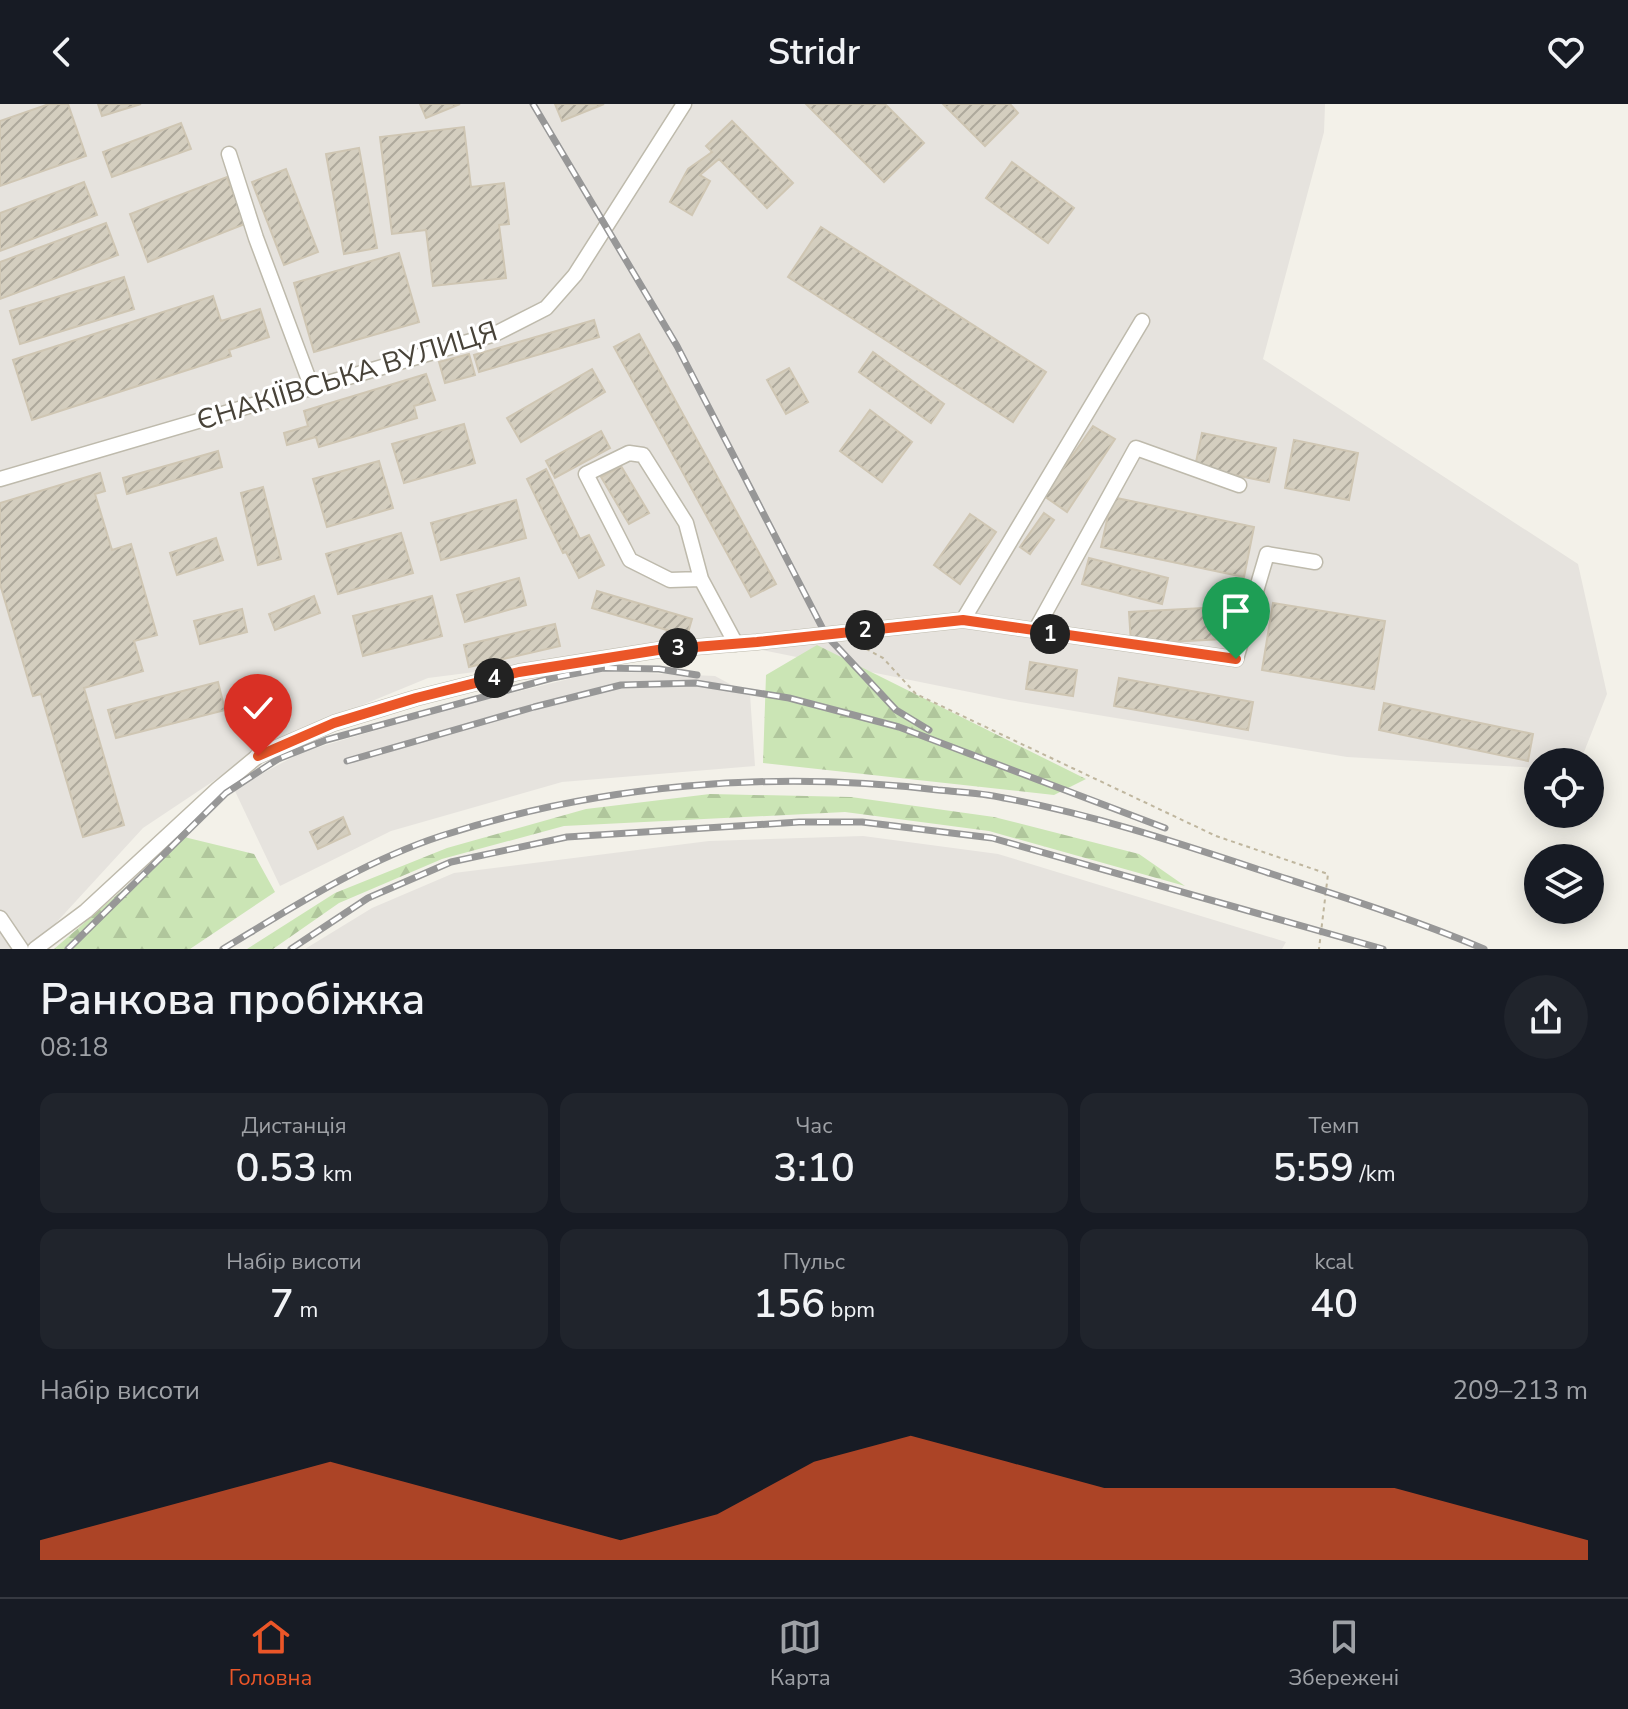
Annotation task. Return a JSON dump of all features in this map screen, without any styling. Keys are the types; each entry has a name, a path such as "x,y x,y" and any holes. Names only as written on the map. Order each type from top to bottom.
{"street":[{"name":"ЄНАКІЇВСЬКА ВУЛИЦЯ","path":"0,479 495,334 546,308 575,275 684,104"},
{"path":"229,154 256,238 312,388"},
{"path":"963,620 1142,321"},
{"path":"1035,631 1136,448 1239,485"},
{"path":"701,579 670,580 630,560 586,474 629,453 643,455 686,523 701,579 736,644"},
{"path":"35,949 86,911 258,756 334,723 416,698 519,672 658,650 963,620 1236,659 1267,554 1315,562"},
{"path":"0,918 21,949"}],"path":[{"path":"837,633 883,658 916,694 1216,836 1328,874 1319,949"}],"shaded area":[{"path":"0,104 1325,104 1324,132 1263,359 1578,564 1607,694 1586,748 1524,748 1524,767 1347,757 1009,700 717,641 428,678 272,742 143,828 32,949 0,949"},
{"path":"601,671 715,676 750,695 755,766 562,782 391,831 280,886 234,789 302,752 459,706"},
{"path":"863,836 998,854 1286,942 1282,949 305,949 372,908 454,873 709,841"}],"green space":[{"path":"817,645 1086,779 1054,795 763,763 766,675"},
{"path":"710,794 851,797 994,817 1139,854 1185,886 989,831 845,812 564,826 442,859 339,903 273,949 247,949 335,893 447,848 586,809"},
{"path":"184,837 254,854 275,892 190,949 54,949"}],"building":[{"path":"49,104 68,104 86,156 0,186 0,121"},
{"path":"98,104 141,104 102,116"},
{"path":"420,104 460,104 426,118"},
{"path":"555,104 604,104 562,121"},
{"path":"806,104 885,104 924,143 884,182"},
{"path":"943,104 1010,104 1018,113 985,146"},
{"path":"732,121 793,183 767,208 719,159 700,175 710,181 692,215 670,202 688,169 712,152 706,146"},
{"path":"181,123 191,149 112,177 103,152"},
{"path":"464,127 471,187 504,183 509,224 499,225 506,278 433,286 426,230 392,234 380,137"},
{"path":"359,148 377,248 344,254 326,154"},
{"path":"1012,162 1074,208 1048,243 986,198"},
{"path":"286,169 318,252 284,265 252,182"},
{"path":"227,177 245,224 148,262 130,214"},
{"path":"84,182 97,215 0,251 0,213"},
{"path":"106,223 118,255 0,299 0,262"},
{"path":"821,227 1046,372 1013,422 788,277"},
{"path":"399,253 419,322 314,352 294,283"},
{"path":"124,277 134,309 20,344 10,311"},
{"path":"213,296 221,321 260,309 269,337 229,350 231,356 32,420 13,360"},
{"path":"594,320 599,337 479,372 474,355"},
{"path":"639,334 776,584 751,597 614,347"},
{"path":"873,352 944,404 931,423 859,372"},
{"path":"469,354 475,375 445,383 439,362"},
{"path":"789,368 808,402 786,414 767,380"},
{"path":"592,369 605,392 521,442 507,418"},
{"path":"426,374 435,400 414,406 417,418 319,447 316,437 287,445 284,433 308,426 304,411"},
{"path":"870,410 912,442 882,482 840,451"},
{"path":"464,424 475,463 404,483 392,444"},
{"path":"1093,426 1115,439 1067,512 1044,496"},
{"path":"601,431 610,448 555,478 546,461"},
{"path":"1202,433 1276,448 1269,482 1195,467"},
{"path":"1294,440 1358,453 1349,500 1285,488"},
{"path":"218,451 222,467 127,494 123,478"},
{"path":"379,461 393,508 327,527 313,479"},
{"path":"621,466 649,513 629,524 601,477"},
{"path":"546,469 580,539 589,535 604,565 579,578 566,552 563,553 527,479"},
{"path":"100,473 105,491 95,494 112,550 131,544 157,635 134,641 143,671 84,688 124,825 83,837 41,694 33,696 0,584 0,503"},
{"path":"263,487 281,559 258,565 241,493"},
{"path":"1112,497 1254,527 1244,577 1101,547"},
{"path":"516,500 526,538 441,560 431,523"},
{"path":"1044,513 1054,520 1030,554 1020,547"},
{"path":"970,514 996,532 960,584 934,565"},
{"path":"401,533 413,573 338,594 326,554"},
{"path":"216,538 223,560 177,575 170,553"},
{"path":"1089,558 1168,578 1162,604 1082,584"},
{"path":"519,578 526,605 465,622 457,595"},
{"path":"597,591 692,619 687,636 592,608"},
{"path":"314,596 320,613 275,630 269,614"},
{"path":"432,596 442,636 363,656 353,616"},
{"path":"1273,603 1385,621 1374,689 1262,670"},
{"path":"1222,607 1224,639 1131,644 1129,612"},
{"path":"242,609 247,632 200,644 194,621"},
{"path":"555,624 560,646 469,667 464,645"},
{"path":"1030,662 1077,670 1073,696 1026,689"},
{"path":"1119,678 1253,702 1248,730 1114,706"},
{"path":"218,682 225,710 116,738 108,710"},
{"path":"1384,703 1533,734 1530,748 1524,748 1524,760 1379,730"},
{"path":"343,817 350,834 318,849 310,832"}],"railway":[{"path":"533,104 677,346 826,635 896,710 929,730"},
{"path":"68,949 226,793 278,759 326,740 552,678 603,668 659,669 697,675"},
{"path":"347,761 621,685 696,683 789,698 899,727 1165,828"},
{"path":"223,949 329,886 383,859 441,836 501,818 625,793 687,786 813,781 980,794 1072,813 1352,900 1484,949"},
{"path":"291,949 368,898 451,862 567,837 799,822 862,822 992,838 1383,949"}],"route":[{"path":"258,756 334,723 519,672 658,650 925,623 963,620 1236,659"}]}
